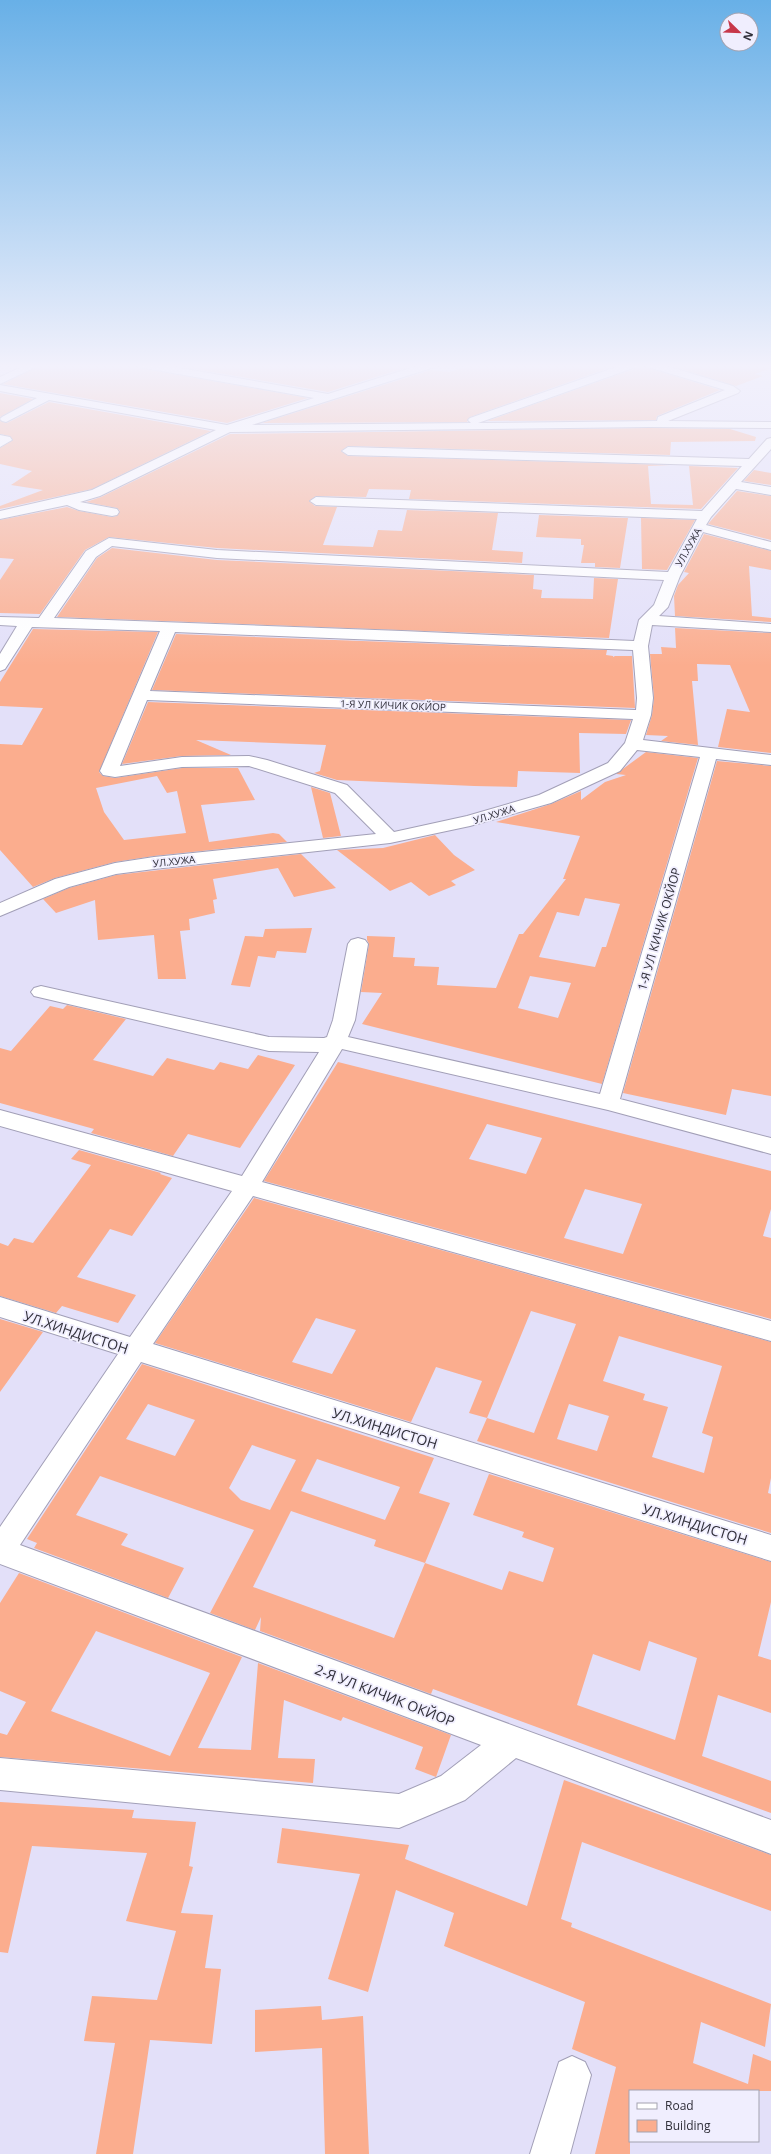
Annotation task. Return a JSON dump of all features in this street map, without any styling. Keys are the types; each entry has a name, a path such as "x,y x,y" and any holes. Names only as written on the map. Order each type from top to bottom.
{"street":[{"path":"0,515 68,501 96,492 154,465"},
{"name":"УЛ.ХУЖА","path":"0,910 62,883 115,869 154,863 390,838 470,821 545,799 614,767 633,744 643,715 644,698 640,646 646,620 661,607 672,576 702,521 752,465"},
{"path":"735,485 771,491"},
{"path":"68,501 79,506 112,512"},
{"path":"316,501 702,521 771,546"},
{"path":"44,622 91,554 103,544 113,542 217,554 672,576"},
{"path":"646,620 771,628"},
{"path":"0,621 640,646"},
{"path":"0,666 28,621"},
{"path":"169,627 110,769 112,772 182,762 249,761 267,765 341,789 390,838"},
{"name":"1-Я УЛ КИЧИК ОКЙОР","path":"142,695 643,715"},
{"path":"633,744 771,760"},
{"name":"1-Я УЛ КИЧИК ОКЙОР","path":"608,1103 709,754"},
{"path":"0,1551 135,1350 248,1186 336,1041 344,1020 358,944"},
{"path":"41,992 270,1044 326,1045 336,1041 608,1103 771,1146"},
{"path":"0,1118 771,1331"},
{"name":"УЛ.ХИНДИСТОН","path":"0,1308 771,1548"},
{"name":"2-Я УЛ КИЧИК ОКЙОР","path":"0,1551 510,1742 771,1837"},
{"path":"0,1774 399,1811 453,1788 510,1742"},
{"path":"550,2154 572,2075"}],"building":[{"path":"2,465 142,465 92,489 0,509 0,506 43,490 11,485 32,471"},
{"path":"168,465 653,465 670,465 648,466 651,504 693,505 689,466 738,468 701,509 409,499 411,490 369,489 366,497 316,496 309,501 315,506 337,507 323,545 373,547 378,530 402,531 407,510 498,513 492,550 523,552 522,563 217,548 109,537 85,550 40,614 0,613 0,580 14,559 0,558 0,520 67,507 79,511 112,517 117,516 120,511 117,508 86,502 101,497"},
{"path":"754,470 771,473 771,485 744,481"},
{"path":"737,491 771,496 771,540 708,524"},
{"path":"539,515 628,518 620,568 595,567 595,563 581,563 584,545 581,545 581,539 536,537"},
{"path":"641,518 695,520 667,570 642,569"},
{"path":"704,534 771,551 771,570 749,566 752,616 771,618 771,622 675,616 674,596 678,585 689,573 684,572"},
{"path":"112,548 217,560 534,575 533,589 542,590 541,598 593,599 594,578 618,579 609,638 57,617 97,558"},
{"path":"675,628 771,633 771,753 718,747 727,709 750,712 730,665 697,664 698,681 692,681 698,745 661,741 668,736 646,735 652,715 654,698 650,654 662,654 661,647 676,648"},
{"path":"33,629 158,632 99,772 103,776 115,778 182,768 238,768 255,800 201,805 209,842 273,833 279,834 287,842 154,856 115,862 55,878 33,887 0,850 0,744 22,745 43,708 0,706 0,682","holes":["157,776 167,793 177,791 186,833 124,840 104,812 96,788"]},
{"path":"176,634 607,650 606,655 613,657 632,656 635,708 152,690"},
{"path":"148,702 631,720 626,734 579,733 580,773 518,771 517,787 474,786 337,780 314,773 320,771 326,745 196,740 231,755 182,756 122,764"},
{"path":"646,752 698,758 602,1084 362,1024 382,993 361,992 369,944 367,936 395,937 393,957 415,958 414,966 439,967 437,985 496,988 519,934 523,934 566,879 563,879 580,836 496,822 551,804 581,791 581,800 605,782 626,775 616,774","holes":["585,898 620,904 606,947 602,947 595,967 539,957 557,912 579,916","530,976 571,983 558,1018 518,1008"]},
{"path":"717,761 771,766 771,1096 732,1089 726,1115 623,1093"},
{"path":"311,787 330,793 341,836 323,838"},
{"path":"435,835 454,855 475,870 451,881 456,885 429,896 411,882 390,891 337,850 383,848"},
{"path":"301,854 336,888 294,897 278,868 213,879 217,899 213,900 215,913 189,919 190,930 180,931 186,979 158,979 154,935 98,940 95,900 56,913 43,899 69,888 116,875"},
{"path":"312,928 306,953 277,951 275,958 258,956 250,987 231,985 245,936 263,937 265,929"},
{"path":"67,1005 126,1019 93,1060 153,1076 167,1058 214,1070 220,1062 248,1069 258,1055 295,1065 240,1148 188,1134 173,1156 91,1133 94,1129 0,1103 0,1048 11,1051 50,1006 63,1009"},
{"path":"338,1062 771,1171 771,1209 763,1236 771,1238 771,1319 264,1181","holes":["487,1124 542,1138 526,1174 469,1159","585,1189 642,1204 623,1254 564,1238"]},
{"path":"79,1150 161,1173 160,1174 172,1178 132,1236 110,1229 77,1277 136,1295 118,1323 62,1306 56,1313 0,1296 0,1243 8,1246 14,1238 33,1243 91,1165 71,1159"},
{"path":"254,1198 771,1342 771,1478 768,1493 771,1494 771,1533 477,1441 487,1418 469,1413 482,1381 436,1367 411,1422 155,1343","holes":["531,1311 576,1324 534,1433 487,1418","316,1318 356,1330 332,1374 292,1362","619,1336 722,1366 702,1433 713,1437 704,1473 652,1457 668,1407 643,1400 645,1394 603,1381","569,1404 609,1416 597,1451 557,1439"]},
{"path":"0,1319 43,1332 0,1392"},
{"path":"142,1364 434,1458 419,1493 450,1503 425,1563 502,1590 509,1571 543,1582 554,1548 522,1537 524,1532 473,1515 489,1474 771,1562 771,1602 758,1656 771,1660 771,1713 718,1695 702,1756 771,1781 771,1813 433,1689 431,1694 260,1631 261,1617 255,1630 210,1613 254,1530 100,1476 76,1515 128,1534 121,1545 184,1568 168,1598 34,1548 37,1543 27,1539","holes":["148,1404 195,1420 175,1456 126,1439","252,1445 296,1460 270,1510 241,1500 229,1488","317,1459 400,1487 385,1520 301,1491","291,1511 376,1540 374,1546 425,1563 394,1638 253,1587","649,1641 697,1658 675,1740 577,1705 593,1654 640,1671"]},
{"path":"19,1573 242,1657 198,1748 251,1750 258,1663 451,1735 436,1777 415,1769 423,1747 343,1717 341,1721 284,1700 278,1758 315,1759 313,1783 0,1757 0,1733 7,1735 26,1702 0,1691 0,1603","holes":["96,1631 210,1673 170,1756 51,1711"]},
{"path":"564,1780 771,1855 771,1911 582,1842 561,1919 572,1923 571,1927 771,2004 765,2047 701,2022 693,2063 748,2084 753,2054 771,2061 771,2091 629,2090 630,2154 595,2154 616,2067 572,2049 585,2002 444,1946 454,1913 396,1890 368,1992 328,1979 360,1874 277,1863 282,1828 409,1845 405,1859 527,1906"},
{"path":"0,1802 134,1810 132,1818 196,1822 189,1866 193,1867 181,1913 213,1915 205,1968 221,1969 212,2044 150,2040 133,2154 96,2154 115,2043 84,2041 92,1996 157,2000 176,1931 126,1921 147,1853 32,1846 8,1953 0,1952"},
{"path":"321,2006 322,2020 363,2016 369,2154 325,2154 322,2048 255,2052 255,2010"}]}
